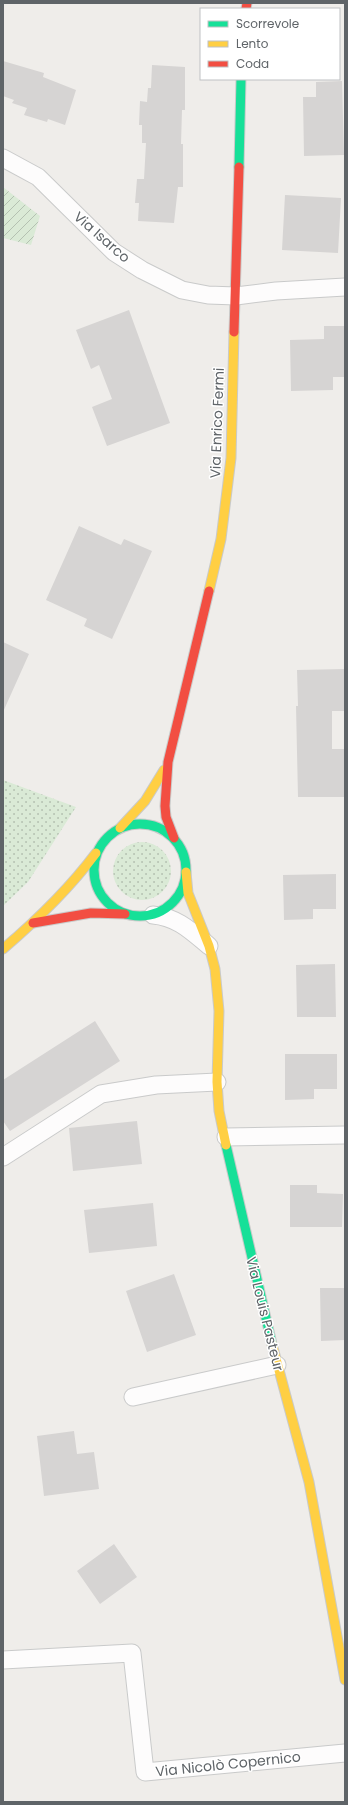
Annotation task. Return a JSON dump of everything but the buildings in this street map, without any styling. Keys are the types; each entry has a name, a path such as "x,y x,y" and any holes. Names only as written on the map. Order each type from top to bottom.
{"street":[{"name":"Via Enrico Fermi","path":"174,838 166,817 165,806 168,762 222,539 231,458 241,80"},
{"name":"Via Isarco","path":"3,158 38,177 114,252 142,270 182,290 208,296 236,296 276,291 345,287"},
{"name":"Via Enrico Fermi","path":"120,828 144,804 156,786 168,762"},
{"path":"3,949 33,924 74,884 106,838 120,828 136,824 150,825 160,828 174,838 184,856 186,872 183,886 175,901 167,908 153,915"},
{"path":"97,851 94,868 96,887 108,904 125,914"},
{"name":"Via Louis Pasteur","path":"186,872 188,894 209,946 215,970 218,1011 217,1082 219,1111 226,1137 236,1191 277,1365 309,1482 343,1654 345,1680"},
{"path":"33,924 91,913 112,912 136,916 153,915 166,917 183,924 209,946"},
{"path":"3,1157 101,1094 156,1085 217,1082"},
{"path":"226,1137 345,1135"},
{"path":"133,1397 277,1365"},
{"name":"Via Nicolò Copernico","path":"3,1660 132,1653 145,1772 345,1753"}],"green space":[{"path":"3,187 40,216 31,245 3,238"},
{"path":"3,780 76,807 28,882 3,906"},
{"path":"142,842 153,844 166,855 169,860 171,871 169,882 158,895 153,898 142,900 131,898 118,887 115,882 113,871 115,860 126,847 131,844"}],"traffic: fast":[{"path":"239,167 241,80"},
{"path":"140,824 158,827 173,837 183,852 186,870 183,888 173,903 158,913 140,916 122,913 107,903 97,888 94,870 97,852 107,837 122,827 140,824"},
{"path":"226,1145 272,1344"}],"traffic: slow":[{"path":"209,591 221,539 231,458 234,332"},
{"path":"120,828 145,801 164,770"},
{"path":"3,949 52,904 96,853"},
{"path":"186,872 188,893 209,946 215,969 219,1011 217,1082 219,1111 226,1145"},
{"path":"272,1344 309,1482 345,1680"}],"traffic: jam":[{"path":"246,8 247,3"},
{"path":"234,332 239,167"},
{"path":"174,838 166,817 165,806 168,762 209,591"},
{"path":"33,923 91,913 125,914"}]}
